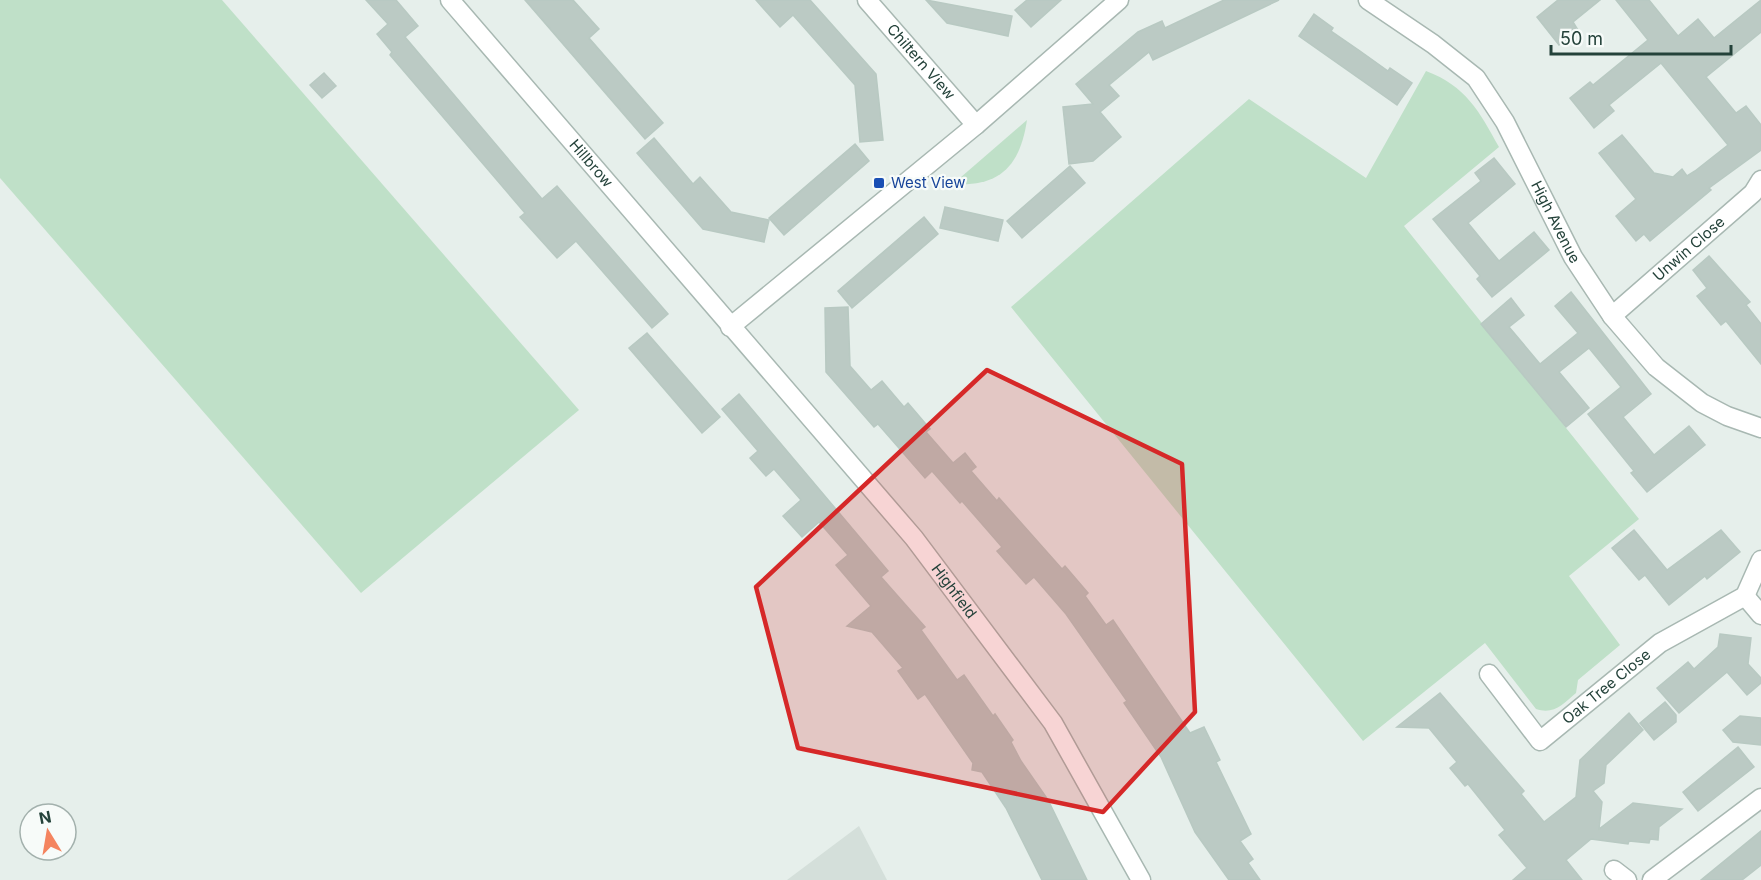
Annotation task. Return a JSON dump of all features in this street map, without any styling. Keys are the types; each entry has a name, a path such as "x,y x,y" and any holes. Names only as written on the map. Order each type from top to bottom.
{"street":[{"name":"Hillbrow","path":"450,0 730,327"},
{"name":"Chiltern View","path":"867,0 976,124"},
{"path":"730,327 976,124 1119,0"},
{"name":"High Avenue","path":"1368,0 1433,44 1476,78 1505,122 1573,256 1612,316 1656,367 1710,407 1726,416 1761,428"},
{"name":"Unwin Close","path":"1612,316 1753,193 1761,180"},
{"name":"Highfield","path":"730,327 914,538 1039,704 1053,723 1141,880"},
{"path":"1761,560 1745,596 1761,615"},
{"name":"Oak Tree Close","path":"1489,674 1540,741 1660,643 1745,596"},
{"path":"1652,880 1761,798"}],"highlighted area":[{"path":"987,370 1182,464 1195,712 1103,812 798,748 756,587"}],"shaded area":[{"path":"859,826 887,880 787,880"}],"green space":[{"path":"0,0 222,0 579,410 361,593 0,178"},
{"path":"1426,71 1451,84 1470,101 1499,147 1404,226 1639,519 1569,576 1620,645 1578,680 1576,693 1567,701 1548,711 1536,709 1485,643 1363,741 1011,307 1249,99 1366,178"},
{"path":"1027,120 1019,150 1005,170 983,182 953,184"}],"building":[{"path":"366,0 396,0 418,26 405,37 542,199 557,186 668,314 652,328 576,241 557,258 520,217 525,213 390,55 392,52 377,34 388,24"},
{"path":"525,0 573,0 599,29 589,38 663,123 645,139"},
{"path":"756,0 810,0 876,74 883,140 860,142 855,85 793,15 780,27"},
{"path":"926,0 1012,16 1008,36 947,23"},
{"path":"1027,0 1061,0 1031,27 1015,10"},
{"path":"1224,0 1279,0 1153,60 1149,52 1109,85 1119,96 1100,112 1121,137 1093,161 1069,164 1063,107 1093,104 1076,84 1138,32 1162,21 1165,28"},
{"path":"1558,0 1600,0 1573,22 1578,30 1559,45 1537,17"},
{"path":"1616,0 1649,0 1678,36 1698,19 1714,38 1761,0 1761,32 1706,77 1736,113 1746,106 1761,125 1761,150 1709,188 1711,190 1650,241 1644,234 1636,241 1616,216 1636,199 1599,153 1622,135 1654,173 1673,177 1682,169 1687,176 1728,145 1661,63 1609,105 1614,111 1594,128 1570,98 1590,82 1593,85 1648,40"},
{"path":"1314,14 1333,28 1331,31 1388,71 1390,68 1412,83 1397,105 1299,36"},
{"path":"324,73 336,86 322,98 310,85"},
{"path":"654,138 693,184 700,177 731,212 769,220 764,242 703,229 637,153"},
{"path":"855,144 869,161 784,235 769,218"},
{"path":"1494,158 1515,184 1468,223 1499,261 1534,232 1549,250 1492,297 1477,279 1480,276 1433,219 1481,181 1475,173"},
{"path":"1070,166 1085,183 1022,238 1007,221"},
{"path":"945,207 1003,220 998,241 940,228"},
{"path":"924,217 938,234 852,308 838,291"},
{"path":"1709,256 1750,302 1746,305 1761,324 1761,364 1726,321 1721,325 1697,296 1707,288 1693,270"},
{"path":"1571,292 1651,394 1623,417 1654,455 1689,426 1705,445 1647,492 1631,473 1634,471 1588,414 1621,387 1589,348 1559,372 1589,408 1566,427 1481,324 1511,298 1524,315 1509,327 1540,364 1578,333 1555,306"},
{"path":"848,307 850,366 871,390 882,381 904,407 908,403 930,429 926,432 953,463 965,453 976,467 971,471 997,501 999,498 1062,569 1065,566 1088,593 1085,596 1106,625 1113,620 1190,733 1204,727 1220,760 1216,762 1251,834 1240,841 1253,859 1248,863 1260,880 1229,880 1195,832 1161,757 1124,703 1127,701 1066,614 1034,577 1026,584 997,551 1002,547 962,501 960,503 932,471 925,478 878,424 874,427 826,372 825,308"},
{"path":"647,333 720,417 702,433 629,348"},
{"path":"739,394 888,571 881,577 925,627 921,630 957,680 964,675 993,716 995,714 1013,740 1011,742 1021,761 1048,800 1087,880 1042,880 1006,808 982,772 972,770 973,763 925,694 918,699 898,671 903,668 872,632 847,626 871,606 836,565 848,555 819,522 802,537 783,516 801,500 774,469 766,476 750,458 758,451 722,409"},
{"path":"1634,530 1667,570 1721,530 1740,552 1707,579 1705,576 1669,605 1645,575 1639,580 1612,548"},
{"path":"1720,634 1751,638 1748,664 1761,678 1761,683 1747,695 1727,672 1679,713 1657,688 1688,662 1694,669 1718,647"},
{"path":"1440,693 1524,791 1521,794 1544,822 1576,797 1580,760 1629,713 1643,730 1606,765 1604,783 1593,791 1602,802 1599,829 1633,803 1682,809 1659,827 1658,840 1650,839 1649,843 1629,841 1628,844 1591,839 1566,860 1582,880 1513,880 1527,868 1499,835 1505,830 1468,784 1465,786 1450,768 1457,762 1429,728 1397,727"},
{"path":"1665,702 1676,715 1676,722 1654,740 1640,723"},
{"path":"1740,716 1761,718 1761,745 1733,742 1723,730"},
{"path":"1738,747 1754,767 1698,811 1683,792"},
{"path":"1761,831 1761,865 1742,880 1701,880"}],"place":[{"name":"West View","path":"879,183"}]}
